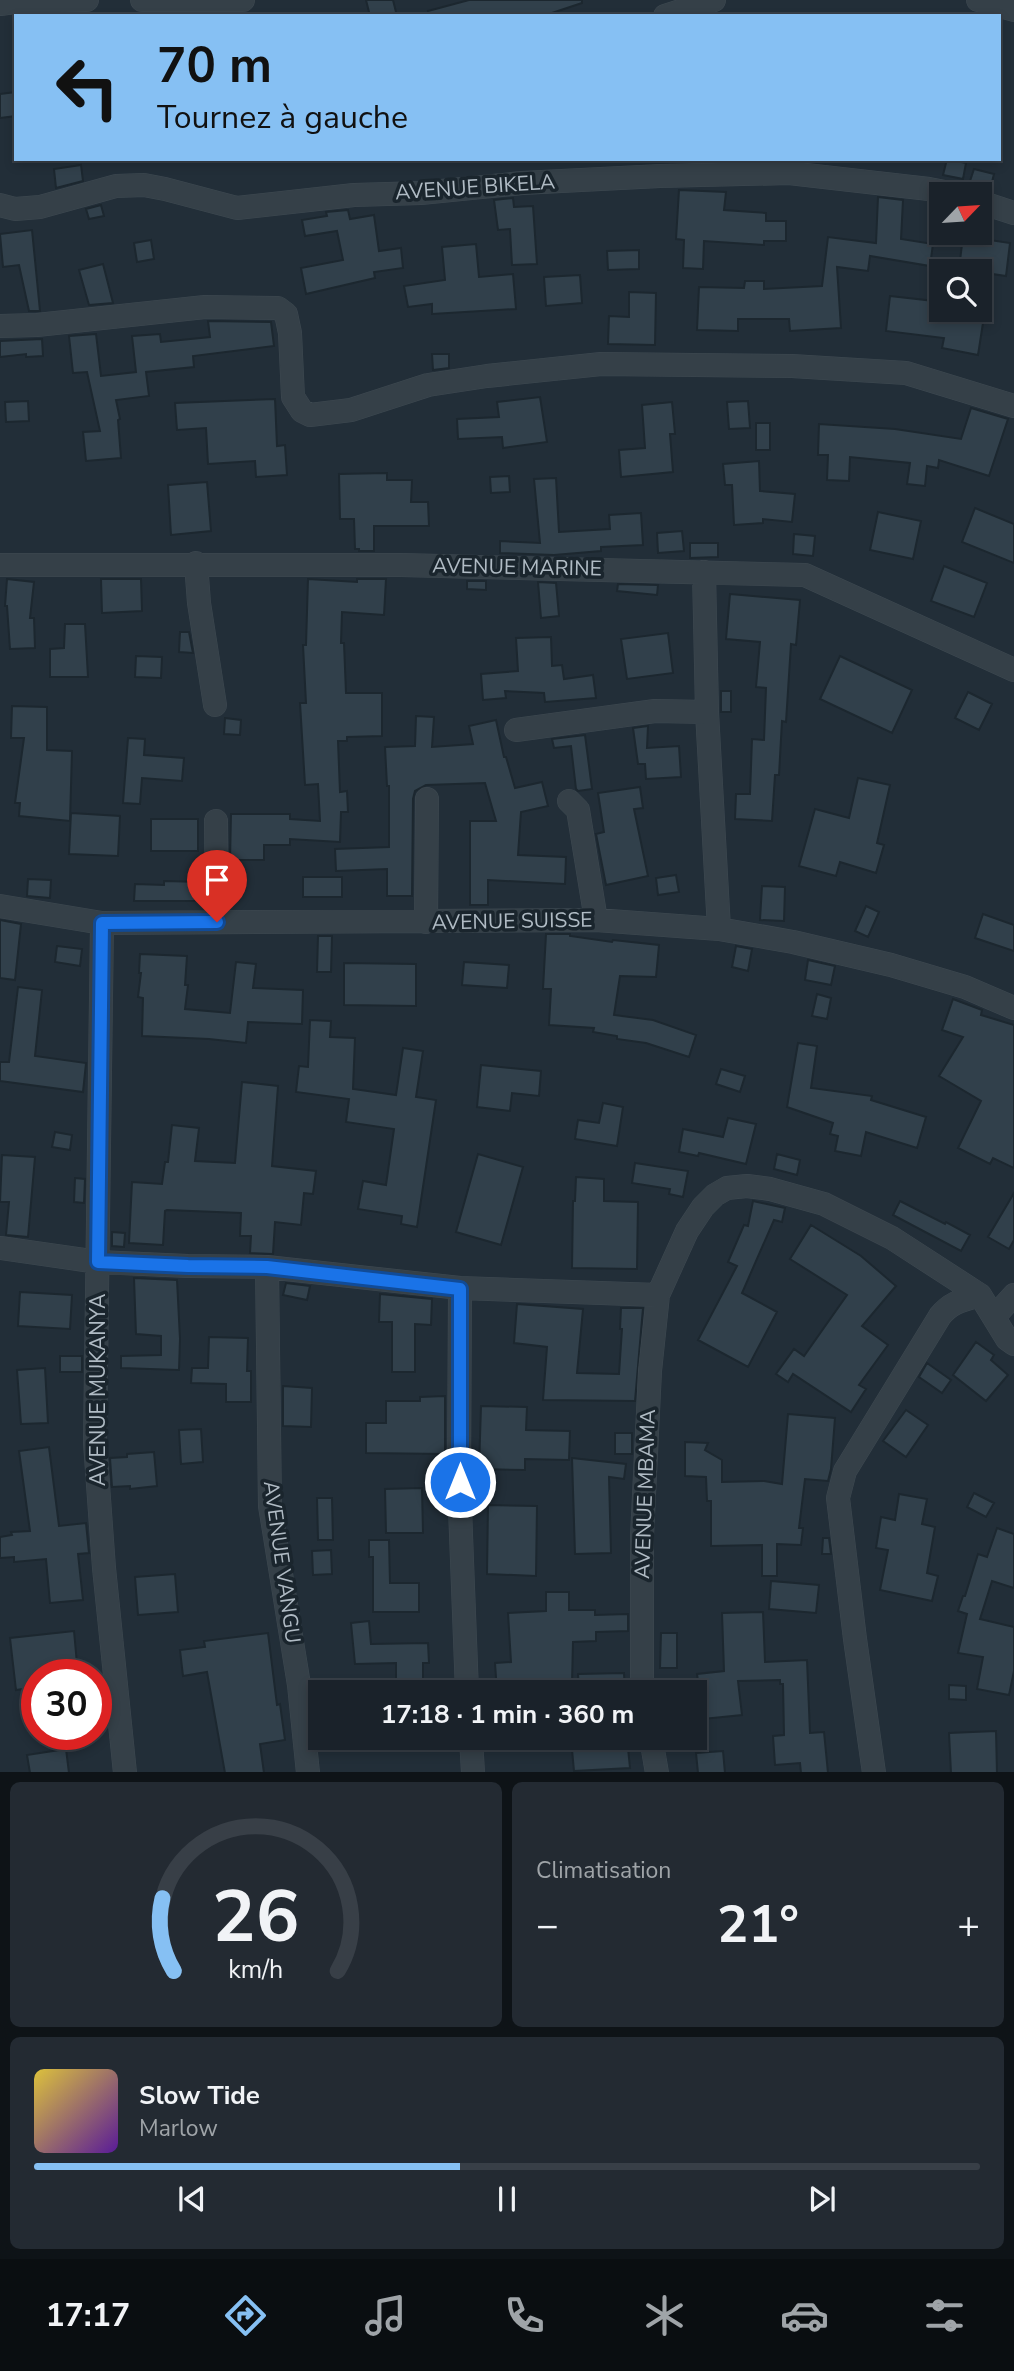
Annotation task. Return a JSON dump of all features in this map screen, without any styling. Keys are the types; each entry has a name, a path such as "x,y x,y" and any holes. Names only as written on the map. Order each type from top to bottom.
{"street":[{"path":"0,4 87,0"},
{"path":"142,0 243,0"},
{"path":"671,14 714,0"},
{"path":"978,0 1014,10"},
{"name":"AVENUE BIKELA","path":"0,205 15,209 40,206 116,186 155,187 237,208 354,195 421,193 522,183 789,173 929,189"},
{"path":"992,206 1014,212"},
{"path":"0,326 37,325 205,307 278,308 286,314 290,333 293,397 302,411 310,415 351,410 428,385 601,364 792,366 906,373 1014,406"},
{"path":"196,563 199,603 215,705"},
{"name":"AVENUE MARINE","path":"0,565 401,565 805,576 1014,670"},
{"path":"705,572 707,712 719,929"},
{"path":"516,730 629,713 707,712"},
{"path":"426,922 427,799"},
{"path":"569,801 578,810 596,920"},
{"path":"216,821 217,922"},
{"name":"AVENUE SUISSE","path":"0,906 102,923 596,920 719,929 793,942 891,965 965,987 1014,1007"},
{"name":"AVENUE MUKANYA","path":"102,923 95,1443 104,1568 125,1772"},
{"name":"AVENUE MBAMA","path":"642,1680 642,1536 650,1371 658,1295 687,1231 703,1207 727,1188 747,1186 824,1204 892,1238 980,1295"},
{"path":"0,1248 98,1262 267,1267 460,1289 658,1295"},
{"name":"AVENUE VANGU","path":"267,1267 270,1506 299,1685 308,1772"},
{"path":"460,1289 460,1482 467,1680"},
{"path":"874,1772 838,1498 845,1471 947,1306 980,1295 1007,1339 1014,1343"},
{"path":"994,1317 1014,1295"},
{"path":"472,1750 473,1772"},
{"path":"654,1750 657,1772"}],"building":[{"path":"366,0 393,0 396,14 370,14"},
{"path":"469,0 582,0 582,3 549,14 429,14 428,11"},
{"path":"14,92 14,116 0,118 0,94"},
{"path":"946,161 966,163 963,179 943,175"},
{"path":"81,165 83,181 56,188 54,169"},
{"path":"974,169 994,174 992,182 970,182"},
{"path":"679,190 726,192 724,210 766,213 766,221 786,221 786,241 764,241 764,245 704,241 703,269 683,268 684,240 676,239"},
{"path":"878,197 903,200 901,239 933,245 929,266 870,256 868,271 837,267 841,328 790,331 789,319 738,319 738,331 697,330 699,287 744,288 745,281 764,281 764,289 822,286 828,237 876,243"},
{"path":"513,198 514,207 533,206 537,264 512,265 510,229 498,230 494,200"},
{"path":"101,205 104,216 89,219 86,209"},
{"path":"348,210 350,219 374,215 379,251 401,248 403,268 374,272 375,278 306,294 301,268 343,260 337,231 305,236 302,220 327,216 326,212"},
{"path":"32,230 40,311 29,311 19,265 3,267 0,234"},
{"path":"151,240 154,259 137,262 134,243"},
{"path":"992,240 1010,243 1006,276 992,274 992,259 960,259 962,245 992,245"},
{"path":"476,244 479,277 513,274 516,309 432,314 432,304 408,307 404,286 445,280 442,247"},
{"path":"639,250 639,269 608,270 607,251"},
{"path":"103,264 113,303 89,305 79,270"},
{"path":"580,275 582,303 546,306 544,277"},
{"path":"629,292 656,293 655,345 608,344 609,316 629,317"},
{"path":"890,296 929,300 929,322 983,323 978,355 942,348 944,338 886,331"},
{"path":"208,321 271,322 274,346 193,356 194,367 146,372 149,396 116,400 120,419 121,458 86,461 83,432 100,431 87,372 73,373 69,336 96,334 101,376 136,372 132,336 160,334 161,342 210,337"},
{"path":"42,339 43,356 26,357 26,354 0,357 0,341"},
{"path":"432,354 449,354 449,368 433,370"},
{"path":"540,397 547,442 503,448 502,437 458,439 457,419 499,417 497,402"},
{"path":"275,399 277,446 285,445 287,475 256,477 255,461 208,464 206,428 177,430 175,403"},
{"path":"28,401 29,421 6,422 5,402"},
{"path":"748,401 750,428 729,429 727,402"},
{"path":"672,402 675,434 670,434 673,472 621,477 619,450 645,448 642,405"},
{"path":"971,408 1008,419 989,476 939,460 938,468 927,466 925,486 907,484 910,463 850,457 849,481 827,480 828,455 818,455 819,424 895,429 961,439"},
{"path":"756,423 770,423 770,450 756,450"},
{"path":"759,461 760,491 795,494 792,522 763,519 763,523 734,525 732,485 725,485 723,464"},
{"path":"387,473 387,480 412,480 411,502 428,502 429,526 374,526 374,551 359,551 355,549 354,519 340,519 339,474"},
{"path":"509,476 510,492 491,493 490,477"},
{"path":"556,478 559,532 610,529 609,515 641,513 643,545 601,547 601,551 554,555 500,553 500,541 540,543 534,479"},
{"path":"207,482 211,531 171,535 168,485"},
{"path":"975,508 1014,524 1014,563 962,542"},
{"path":"878,512 921,521 913,559 870,550"},
{"path":"682,531 684,551 658,553 657,533"},
{"path":"794,534 815,536 813,556 793,554"},
{"path":"690,543 718,543 718,557 690,558"},
{"path":"944,566 987,583 974,617 931,601"},
{"path":"7,579 34,582 30,618 34,618 35,648 10,649 5,606"},
{"path":"101,579 141,579 142,611 102,613"},
{"path":"308,579 357,582 357,579 386,579 384,615 342,612 341,643 344,643 346,693 382,693 382,736 347,737 347,741 338,741 340,792 347,791 348,812 341,812 340,842 290,839 290,845 264,845 264,860 230,860 231,814 290,814 290,819 320,821 318,784 305,785 300,703 306,703 303,645 306,645"},
{"path":"467,581 486,581 486,590 467,589"},
{"path":"538,582 556,583 559,616 541,618"},
{"path":"618,584 658,585 657,595 617,591"},
{"path":"730,594 800,600 796,645 791,644 786,722 782,721 779,775 775,775 772,821 735,819 736,794 750,794 752,739 764,740 766,688 756,687 760,642 726,639"},
{"path":"65,624 85,624 88,677 50,677 50,649 64,648"},
{"path":"180,632 189,632 193,653 179,652"},
{"path":"668,633 673,673 627,679 621,639"},
{"path":"551,637 552,666 562,665 564,679 593,675 596,698 545,702 544,693 505,691 506,698 483,700 481,674 518,671 516,638"},
{"path":"136,656 162,657 161,678 135,677"},
{"path":"840,656 912,690 892,733 820,699"},
{"path":"721,691 731,691 731,712 721,712"},
{"path":"968,692 992,704 979,730 955,718"},
{"path":"12,706 47,707 47,750 72,751 70,821 19,816 20,803 15,803 24,738 11,738"},
{"path":"416,716 434,717 432,747 473,744 469,726 496,720 504,757 515,788 542,782 548,806 521,812 518,855 566,857 565,884 488,880 488,905 470,905 470,821 496,821 485,783 426,785 415,791 412,896 387,896 387,869 336,871 335,849 389,847 389,786 385,747 415,746"},
{"path":"225,718 241,720 240,735 224,734"},
{"path":"648,726 647,748 679,746 681,777 646,779 645,764 638,764 633,728"},
{"path":"585,735 592,789 578,791 571,746 554,748 552,739"},
{"path":"128,738 145,739 144,755 184,758 182,781 142,778 140,804 123,803"},
{"path":"858,778 890,785 877,843 884,845 876,873 840,862 836,876 799,866 815,809 849,818"},
{"path":"640,787 643,808 634,809 648,876 606,885 596,834 604,832 598,793"},
{"path":"71,813 120,816 118,856 69,854"},
{"path":"151,819 198,819 198,851 151,851"},
{"path":"676,875 679,892 658,895 656,878"},
{"path":"303,877 342,877 342,897 303,897"},
{"path":"28,879 51,880 50,898 27,896"},
{"path":"164,881 203,882 203,901 134,901 135,884 164,885"},
{"path":"762,886 785,887 784,921 760,920"},
{"path":"866,906 879,912 868,937 855,931"},
{"path":"983,914 1014,925 1014,951 975,938"},
{"path":"0,920 21,924 15,980 0,978"},
{"path":"546,934 570,934 612,942 659,945 656,977 620,976 614,1015 653,1020 696,1035 689,1057 646,1043 593,1032 594,1028 549,1025 551,989 543,989"},
{"path":"318,936 332,936 331,972 317,972"},
{"path":"57,946 82,949 80,966 55,962"},
{"path":"736,946 752,949 748,971 732,967"},
{"path":"140,954 187,956 185,1009 230,1013 236,962 256,964 253,988 303,990 302,1024 248,1022 246,1043 142,1036 143,998 138,997"},
{"path":"808,960 835,966 831,985 805,980"},
{"path":"464,962 509,965 507,988 462,985"},
{"path":"344,963 416,964 416,1006 344,1005"},
{"path":"18,987 42,990 35,1056 86,1063 83,1092 0,1081 0,1062 9,1062"},
{"path":"817,994 831,998 827,1019 812,1016"},
{"path":"953,999 982,1010 981,1015 1014,1025 1014,1168 993,1158 990,1164 958,1148 981,1101 939,1076 963,1037 942,1030"},
{"path":"310,1020 331,1021 330,1037 355,1038 353,1089 396,1095 403,1048 423,1051 416,1097 436,1100 417,1227 401,1224 402,1216 358,1209 363,1181 386,1185 394,1129 346,1122 349,1099 296,1092 299,1066 308,1067"},
{"path":"798,1043 817,1046 811,1088 872,1096 871,1100 926,1117 917,1148 866,1132 861,1156 835,1151 838,1136 830,1134 833,1123 787,1107"},
{"path":"481,1065 541,1071 539,1096 512,1093 510,1111 477,1107"},
{"path":"721,1069 745,1076 740,1092 716,1084"},
{"path":"242,1082 278,1086 272,1166 316,1171 313,1194 304,1193 301,1225 275,1222 273,1254 250,1253 251,1236 240,1236 241,1213 167,1210 163,1245 129,1243 132,1182 162,1184 165,1162 168,1162 172,1125 199,1128 195,1161 235,1163"},
{"path":"603,1103 623,1107 617,1146 575,1139 578,1120 599,1123"},
{"path":"728,1118 756,1124 746,1164 699,1153 698,1156 679,1152 683,1129 723,1137"},
{"path":"55,1132 72,1135 70,1150 52,1147"},
{"path":"478,1154 523,1167 501,1245 456,1232"},
{"path":"777,1154 800,1160 797,1175 774,1169"},
{"path":"2,1155 35,1157 28,1237 6,1235 9,1202 0,1202"},
{"path":"635,1163 688,1171 683,1197 669,1194 670,1189 632,1183"},
{"path":"576,1177 604,1179 604,1201 638,1202 637,1269 572,1268"},
{"path":"75,1178 85,1179 84,1203 74,1202"},
{"path":"1014,1193 1014,1240 1009,1249 988,1237"},
{"path":"753,1201 785,1208 782,1222 774,1220 742,1293 777,1312 748,1367 698,1340 737,1266 728,1262 744,1225 748,1226"},
{"path":"900,1201 970,1235 961,1251 893,1215"},
{"path":"811,1225 861,1256 896,1286 862,1326 888,1345 859,1385 866,1389 851,1412 793,1374 788,1382 776,1374 794,1349 804,1356 847,1295 790,1259"},
{"path":"112,1232 125,1233 124,1247 112,1246"},
{"path":"134,1278 177,1280 179,1370 121,1368 121,1356 161,1355 161,1336 136,1334"},
{"path":"286,1283 310,1286 307,1300 283,1295"},
{"path":"20,1292 72,1295 70,1329 18,1326"},
{"path":"380,1294 432,1299 431,1325 415,1324 415,1372 392,1372 392,1322 379,1322"},
{"path":"517,1304 583,1309 577,1373 619,1374 621,1308 643,1308 635,1401 543,1400 547,1347 514,1343"},
{"path":"209,1337 248,1338 247,1371 251,1371 251,1402 226,1402 226,1384 191,1383 192,1368 208,1368"},
{"path":"976,1342 994,1355 991,1360 1008,1375 986,1401 953,1375"},
{"path":"60,1356 82,1356 82,1372 60,1372"},
{"path":"927,1363 951,1380 942,1393 919,1377"},
{"path":"45,1368 48,1423 21,1424 17,1370"},
{"path":"283,1386 312,1388 311,1427 283,1426"},
{"path":"445,1396 445,1454 366,1453 366,1423 386,1423 386,1401 420,1401 420,1397"},
{"path":"481,1406 527,1407 526,1430 570,1431 569,1460 525,1459 525,1470 479,1469"},
{"path":"906,1410 928,1425 906,1457 883,1441"},
{"path":"788,1414 835,1418 831,1469 828,1481 805,1479 799,1528 803,1528 801,1545 777,1544 777,1576 762,1576 762,1545 711,1546 711,1501 707,1501 706,1477 685,1476 685,1442 708,1443 705,1450 722,1460 722,1482 764,1481 782,1484"},
{"path":"201,1429 203,1462 181,1464 179,1430"},
{"path":"615,1433 632,1433 632,1454 615,1454"},
{"path":"49,1447 59,1526 86,1523 89,1553 78,1554 83,1600 50,1603 46,1559 14,1562 14,1557 0,1558 0,1537 12,1535 11,1532 30,1531 19,1451"},
{"path":"154,1452 157,1486 130,1489 130,1486 112,1487 110,1458"},
{"path":"572,1458 626,1464 624,1479 609,1477 611,1553 575,1554"},
{"path":"422,1488 423,1533 386,1533 385,1489"},
{"path":"974,1493 994,1503 986,1517 967,1507"},
{"path":"899,1494 927,1499 922,1524 935,1527 927,1573 938,1576 932,1601 880,1590 888,1550 876,1548 881,1517 895,1520"},
{"path":"317,1498 332,1498 333,1540 318,1540"},
{"path":"488,1505 537,1506 536,1576 487,1574"},
{"path":"997,1528 1014,1534 1014,1588 992,1581 980,1619 1014,1627 1014,1671 1009,1695 977,1689 983,1657 958,1653 967,1614 958,1611 978,1554 987,1557"},
{"path":"823,1538 829,1538 831,1554 822,1554"},
{"path":"369,1540 389,1540 390,1583 419,1583 419,1612 373,1612 373,1557 369,1557"},
{"path":"331,1550 332,1574 313,1575 312,1551"},
{"path":"175,1574 178,1612 138,1615 135,1577"},
{"path":"771,1581 819,1585 816,1613 769,1609"},
{"path":"546,1592 569,1592 569,1610 595,1610 595,1615 628,1614 628,1631 596,1632 596,1641 573,1642 572,1680 496,1680 495,1663 511,1662 508,1613 546,1611"},
{"path":"763,1612 765,1662 807,1660 810,1733 824,1732 828,1772 801,1772 800,1763 775,1765 773,1736 784,1735 783,1684 780,1684 780,1680 738,1681 742,1715 707,1719 707,1680 698,1680 697,1674 724,1671 722,1613"},
{"path":"369,1621 371,1644 428,1643 429,1663 423,1663 423,1680 396,1680 396,1663 355,1664 351,1623"},
{"path":"74,1631 77,1659 21,1659 21,1689 16,1690 10,1638"},
{"path":"268,1633 277,1705 280,1704 285,1740 260,1744 264,1772 225,1772 207,1672 183,1676 180,1650 205,1647 204,1641"},
{"path":"661,1633 677,1633 677,1668 660,1668"},
{"path":"624,1673 624,1680 578,1680 578,1674"},
{"path":"949,1685 966,1686 966,1700 949,1699"},
{"path":"996,1731 997,1772 951,1772 949,1733"},
{"path":"66,1750 69,1772 30,1772 27,1755"},
{"path":"572,1750 628,1750 630,1768 574,1771"},
{"path":"723,1751 725,1772 698,1772 696,1753"}],"route":[{"path":"217,922 102,923 98,1262 267,1267 460,1289 460,1482"}]}
